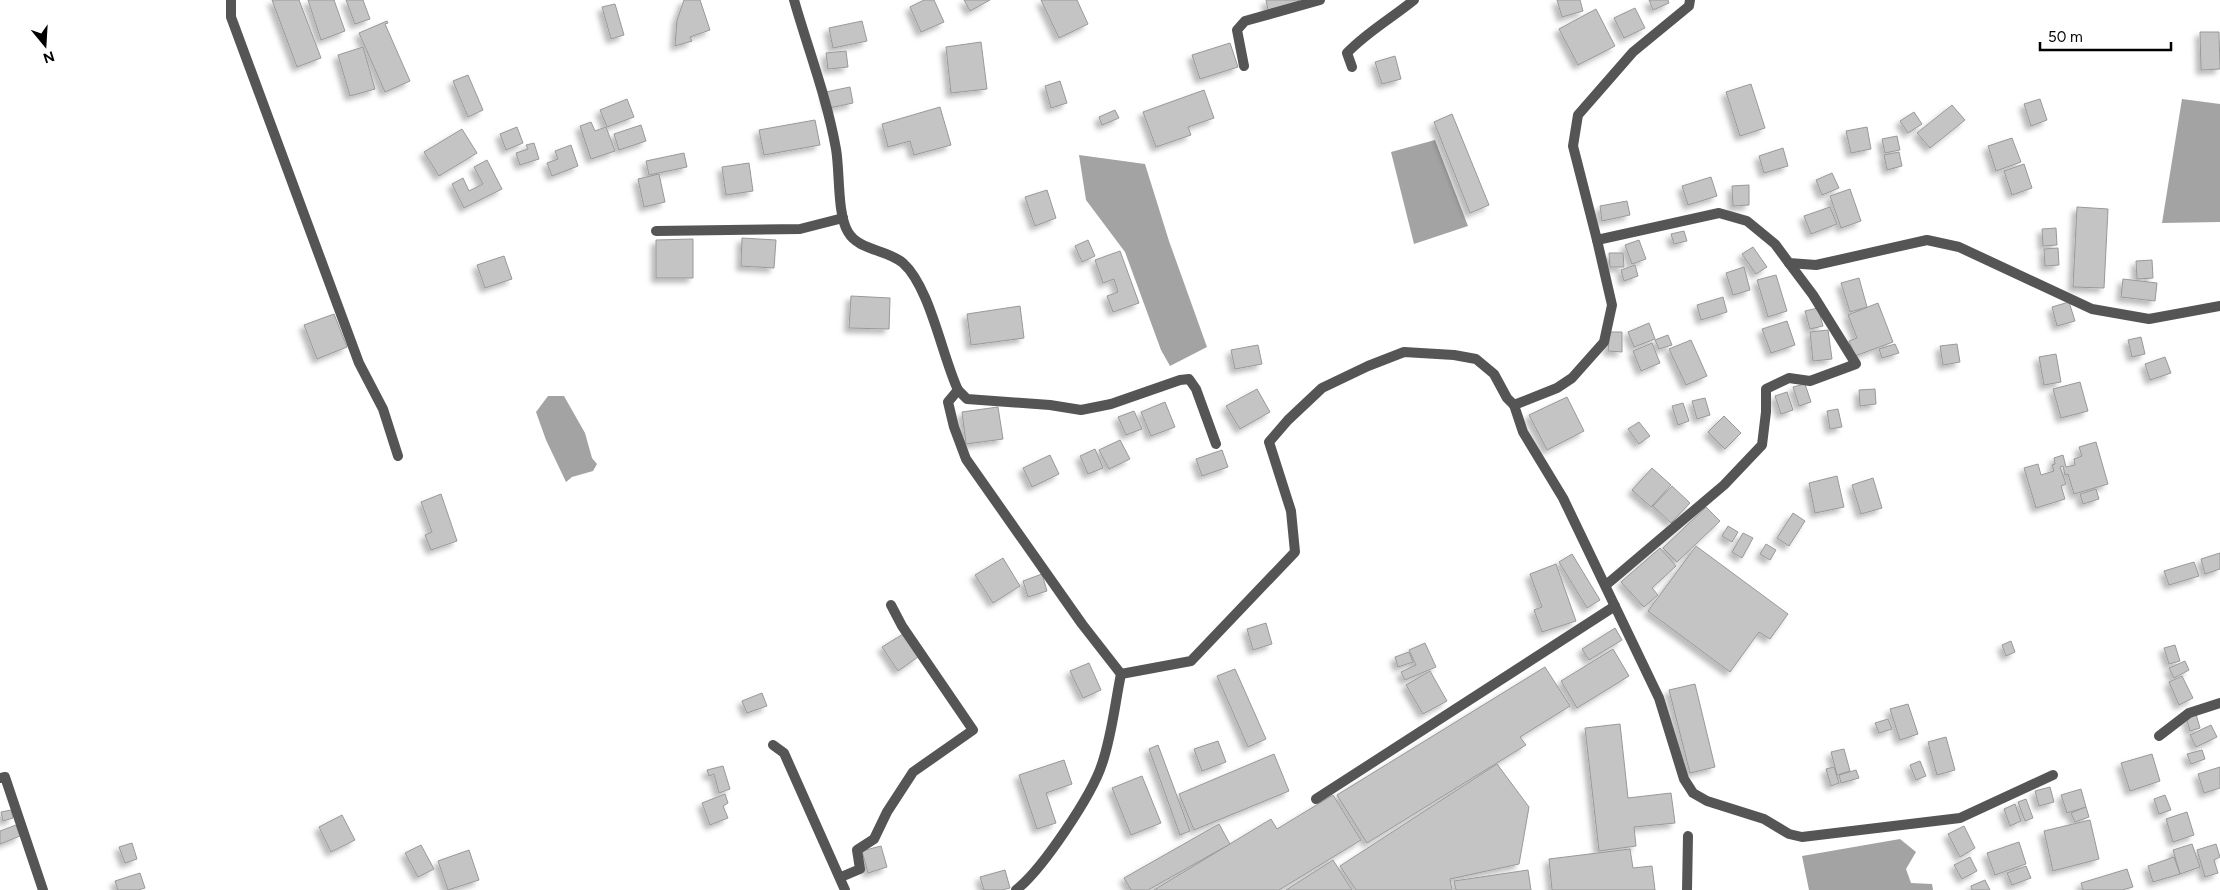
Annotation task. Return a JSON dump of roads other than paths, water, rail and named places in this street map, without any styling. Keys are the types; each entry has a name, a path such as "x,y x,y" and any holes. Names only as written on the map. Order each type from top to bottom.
{"street":[{"path":"231,0 231,17 274,135 307,218 359,363 383,409 398,456"},
{"path":"794,0 818,75 836,149 843,218 848,232 857,242 902,262 916,279 939,335 950,373 958,390 967,399 1050,405 1081,410 1111,404 1180,380 1189,379 1196,389 1216,444"},
{"path":"1244,66 1238,30 1245,21 1320,0"},
{"path":"1352,67 1348,53 1376,27 1414,0"},
{"path":"1514,405 1557,388 1572,378 1604,342 1612,304 1572,146 1578,115 1633,52 1689,6 1690,0"},
{"path":"1597,240 1719,213 1747,220 1774,244 1789,263 1856,364 1810,381 1790,378 1766,389 1766,412 1762,445 1724,485 1606,585"},
{"path":"656,231 800,230 843,218"},
{"path":"1789,263 1816,265 1927,240 1959,246 2092,309 2149,319 2220,306"},
{"path":"1121,674 1191,661 1295,552 1291,511 1269,442 1288,420 1322,388 1368,366 1404,352 1430,353 1476,360 1494,374 1507,398 1514,405 1523,432 1563,498 1659,698 1684,779 1693,793 1707,801 1764,819 1789,834 1802,837 1960,818 2053,775"},
{"path":"958,390 948,402 954,427 966,459 1082,624 1121,674 1102,764 1091,787 1056,844 1016,890"},
{"path":"840,877 860,869 857,850 874,839 913,772 973,730 902,626 891,605"},
{"path":"1316,799 1615,606"},
{"path":"2159,736 2189,713 2220,703"},
{"path":"773,745 784,753 845,890"},
{"path":"0,778 5,777 43,890"},
{"path":"1687,890 1688,836"}]}
